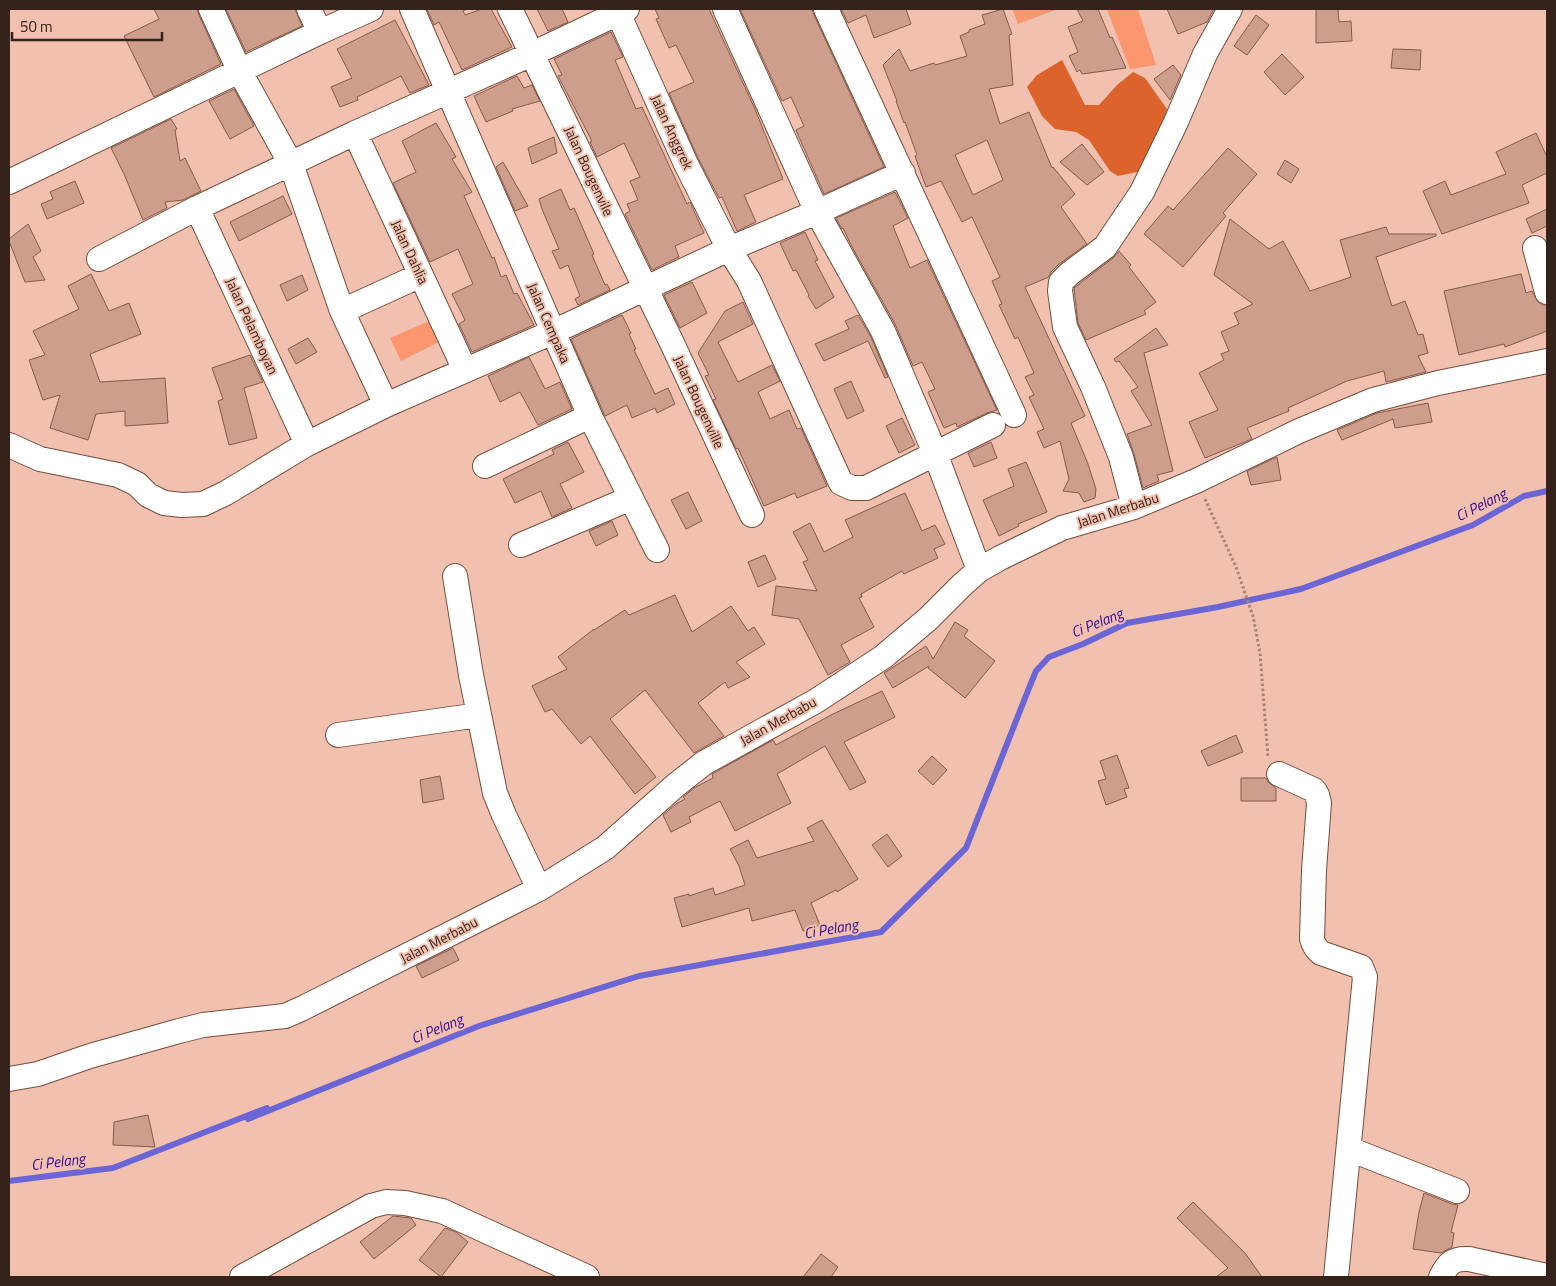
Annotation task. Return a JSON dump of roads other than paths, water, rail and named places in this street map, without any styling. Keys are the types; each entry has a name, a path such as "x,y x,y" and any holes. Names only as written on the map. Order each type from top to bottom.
{"street":[{"path":"211,9 240,72 291,164 342,311 386,405"},
{"path":"309,9 320,32"},
{"path":"9,182 320,32 372,9"},
{"name":"Jalan Cempaka","path":"412,9 590,416 657,550"},
{"name":"Jalan Bougenvile","path":"510,9 644,289"},
{"path":"725,9 818,212 883,331 935,453 979,570"},
{"path":"826,9 1014,414"},
{"path":"1134,507 1128,480 1117,448 1093,387 1065,326 1060,291 1061,282 1105,247 1142,192 1176,122 1205,54 1230,9"},
{"path":"99,259 197,208 354,133 532,54 622,11"},
{"name":"Jalan Anggrek","path":"622,11 686,164 730,249 749,281 842,483 852,488 866,488 935,453"},
{"name":"Jalan Dahlia","path":"354,133 466,370"},
{"path":"9,445 40,458 118,474 137,484 148,495 164,503 203,504 307,444 386,405 553,332 730,249 818,212 903,173"},
{"name":"Jalan Pelamboyan","path":"197,208 307,444"},
{"path":"1535,248 1547,292"},
{"path":"342,311 421,275"},
{"name":"Jalan Bougenville","path":"644,289 672,343 752,515"},
{"name":"Jalan Merbabu","path":"9,1079 38,1074 90,1056 203,1025 285,1016 302,1009 540,889 605,848 676,785 704,764 816,701 884,657 928,619 979,570 1000,558 1062,528 1134,507 1299,431 1373,400 1438,383 1547,362"},
{"path":"485,466 590,416"},
{"path":"935,453 993,425"},
{"path":"521,545 631,498"},
{"path":"454,576 495,793 540,889"},
{"path":"338,735 479,715"},
{"path":"1279,774 1314,790 1319,803 1314,870 1312,939 1314,945 1321,953 1361,967 1365,978 1336,1277"},
{"path":"9,1068 38,1074"},
{"path":"1349,1148 1457,1191"},
{"path":"242,1277 371,1206 386,1202 405,1203 442,1211 587,1277"},
{"path":"1441,1277 1451,1262 1458,1258 1547,1276"}],"waterway":[{"name":"Ci Pelang","path":"9,1181 113,1168 267,1108 248,1119 479,1026 639,976 881,932 966,848 1036,671 1049,657 1083,644 1127,623 1218,607 1301,589 1473,525 1524,496 1547,491"}]}
